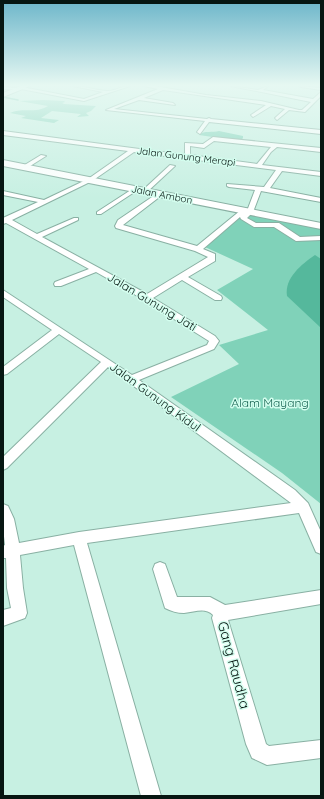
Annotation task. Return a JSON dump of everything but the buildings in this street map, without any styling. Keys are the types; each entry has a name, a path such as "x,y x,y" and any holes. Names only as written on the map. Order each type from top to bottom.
{"street":[{"path":"200,132 206,123"},
{"path":"242,130 245,123"},
{"path":"247,123 321,132"},
{"name":"Jalan Gunung Merapi","path":"3,133 321,174"},
{"path":"241,142 245,136"},
{"path":"187,156 187,143 204,146 212,139 321,150"},
{"path":"258,166 269,151 275,146"},
{"path":"246,148 269,151"},
{"path":"5,221 90,180 133,150"},
{"path":"25,167 43,156"},
{"name":"Jalan Ambon","path":"3,163 321,226"},
{"path":"100,213 141,190 172,166"},
{"path":"280,169 262,189 246,211 243,218 252,225 276,225 299,239 321,238"},
{"path":"229,185 262,189 321,200"},
{"path":"3,193 46,202"},
{"path":"147,298 212,259 212,256 198,249 119,226 121,222 160,194"},
{"path":"198,249 246,211"},
{"path":"35,237 76,219"},
{"name":"Jalan Gunung Jati","path":"5,221 147,298 212,338 214,341 214,344 211,347 131,379"},
{"path":"58,284 96,269"},
{"path":"183,277 218,298"},
{"name":"Jalan Gunung Kidul","path":"3,294 131,379 290,494 303,507"},
{"path":"3,372 58,330"},
{"path":"3,465 107,362"},
{"path":"8,551 79,538 303,507 321,548"},
{"path":"3,510 7,516 8,551 19,613 3,618"},
{"path":"79,538 151,796"},
{"path":"160,569 170,604 184,606 202,602 217,608 222,613"},
{"name":"Gang Raudha","path":"321,597 222,613 220,618 254,744 259,751 267,756 321,749"}],"green space":[{"path":"219,131 243,136 243,138 240,141 199,135 201,133"},
{"name":"Alam Mayang","path":"245,213 321,229 321,504 282,473 171,397 239,364 219,345 268,330 217,290 253,269 205,247"}],"shaded area":[{"path":"315,255 321,259 321,328 287,296 288,283 291,277 300,267"}]}
